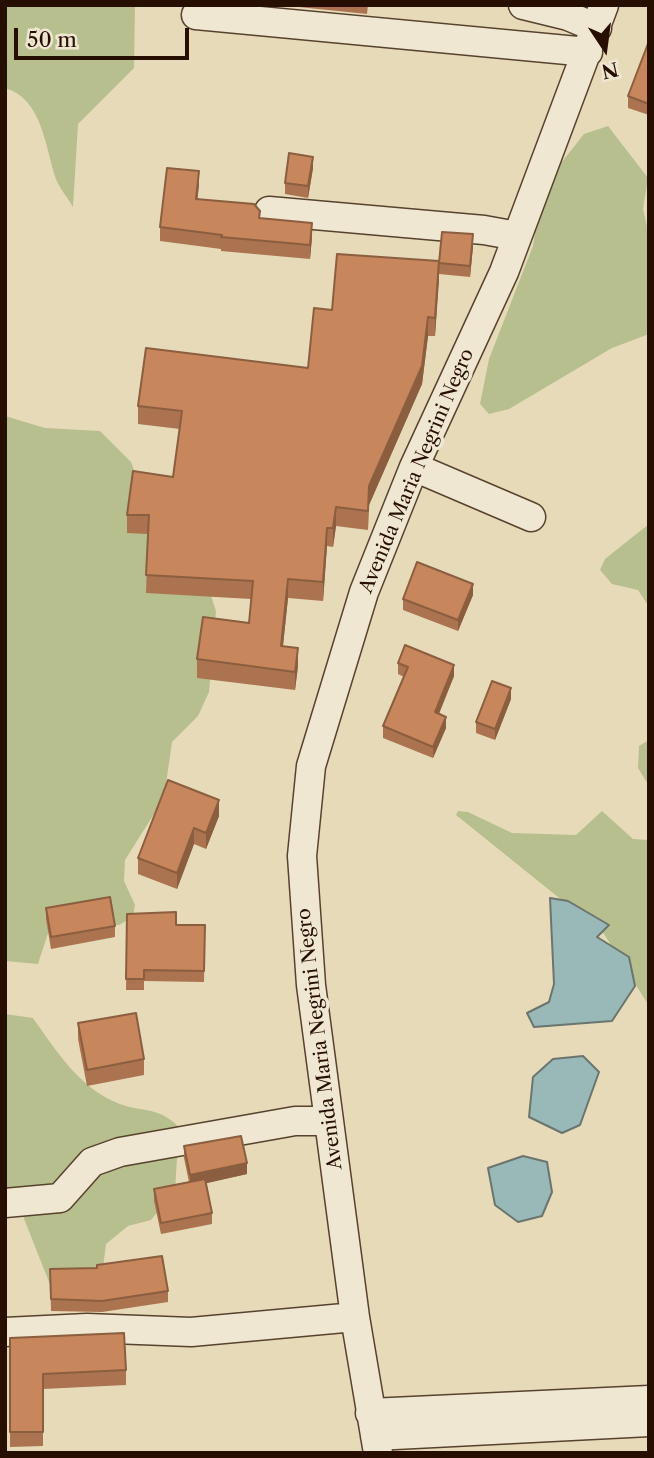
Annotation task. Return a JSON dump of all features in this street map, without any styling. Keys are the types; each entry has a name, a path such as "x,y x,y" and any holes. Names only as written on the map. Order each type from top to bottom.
{"street":[{"path":"523,5 568,16 596,29"},
{"path":"196,15 596,29"},
{"name":"Avenida Maria Negrini Negro","path":"374,1434 355,1317 304,907 302,856 310,778 329,699 364,592 414,467 517,236 596,29"},
{"path":"269,211 484,230 517,236"},
{"path":"414,467 531,517"},
{"path":"5,1203 60,1198 92,1162 120,1152 295,1121 329,1121"},
{"path":"5,1332 87,1328 191,1332 355,1317"},
{"path":"536,1429 649,1400"},
{"path":"374,1434 649,1422"}],"green space":[{"path":"5,5 135,5 134,68 78,124 73,207 56,179 35,113 18,94 5,88"},
{"path":"608,126 648,178 643,209 649,235 649,334 612,348 509,409 489,414 480,404 489,359 533,246 542,187 584,134"},
{"path":"5,416 45,428 100,431 131,462 151,515 201,566 216,611 209,692 198,716 172,742 164,798 125,860 124,881 135,905 133,917 119,925 76,922 56,926 48,933 38,964 5,961"},
{"path":"649,524 649,607 638,590 612,584 600,570 605,559"},
{"path":"649,740 649,786 638,768 639,746"},
{"path":"458,811 468,812 512,833 576,835 602,811 633,839 649,840 649,1006 604,934 456,815"},
{"path":"5,1014 33,1018 68,1066 102,1095 125,1106 163,1115 179,1127 175,1190 151,1220 128,1226 106,1244 102,1276 51,1287 21,1211 5,1216"}],"water":[{"path":"550,898 568,901 609,925 597,937 629,957 635,986 612,1021 534,1027 527,1013 549,1002 554,984"},
{"path":"583,1056 599,1072 580,1125 562,1133 529,1117 533,1077 553,1059"},
{"path":"523,1156 547,1162 552,1192 542,1216 518,1222 495,1205 488,1168"}],"building":[{"path":"649,41 649,104 628,96"},
{"path":"289,153 313,157 308,186 285,183"},
{"path":"167,168 199,171 196,199 254,204 260,211 259,218 312,223 310,245 221,237 222,235 160,227"},
{"path":"442,232 473,234 470,266 439,263"},
{"path":"337,254 439,261 435,318 428,317 422,366 369,486 368,511 336,507 333,528 327,528 323,582 288,579 281,646 298,648 295,672 197,659 203,617 249,623 253,581 146,575 149,515 127,515 133,471 173,477 182,411 138,406 146,348 308,368 314,308 332,310"},
{"path":"417,562 473,584 458,620 403,599"},
{"path":"405,645 454,665 435,712 446,717 433,747 383,726 408,667 398,663"},
{"path":"492,681 511,688 495,729 476,722"},
{"path":"168,780 219,800 206,833 194,828 177,873 138,858"},
{"path":"110,897 115,926 51,937 46,908"},
{"path":"176,912 176,925 205,925 204,971 144,970 144,979 126,979 127,914"},
{"path":"136,1013 144,1059 87,1070 78,1023"},
{"path":"241,1136 247,1163 190,1175 184,1146"},
{"path":"205,1179 212,1213 161,1223 154,1189"},
{"path":"162,1256 168,1291 102,1301 51,1299 50,1269 97,1268 97,1265"},
{"path":"124,1333 126,1370 43,1374 43,1432 10,1432 10,1338"}]}
